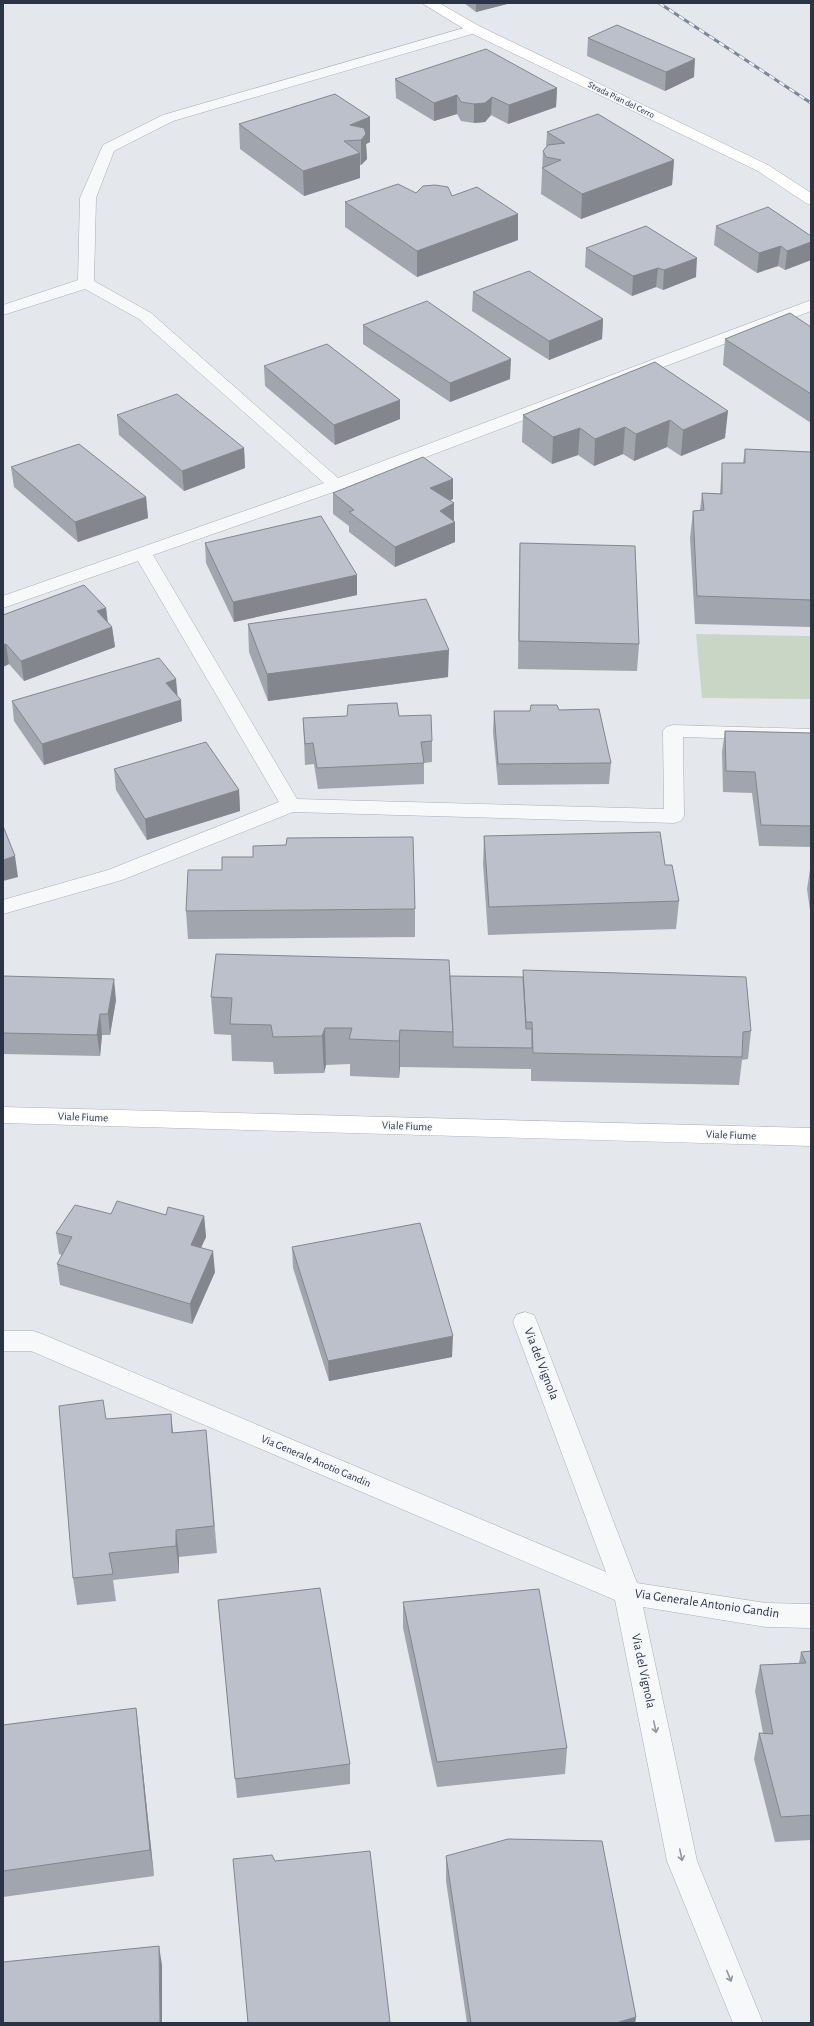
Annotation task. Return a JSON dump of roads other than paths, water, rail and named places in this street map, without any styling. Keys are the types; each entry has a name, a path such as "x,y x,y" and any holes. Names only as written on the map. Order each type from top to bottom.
{"street":[{"name":"Strada Pian del Cerro","path":"429,3 474,29 763,168 811,200"},
{"path":"86,283 88,198 108,148 168,118 474,29"},
{"path":"3,310 86,283 144,316 336,485"},
{"path":"3,602 336,485 811,305"},
{"path":"143,553 291,805"},
{"path":"3,907 115,874 291,805 674,816 673,731 811,735"},
{"name":"Viale Fiume","path":"3,1115 811,1137"},
{"name":"Via del Vignola","path":"525,1322 627,1593 682,1860 748,2023"},
{"name":"Via Generale Anotio Gandin","path":"3,1341 33,1341 627,1593"},
{"name":"Via Generale Antonio Gandin","path":"627,1593 766,1615 811,1616"}],"railway":[{"path":"659,3 811,103"}]}
